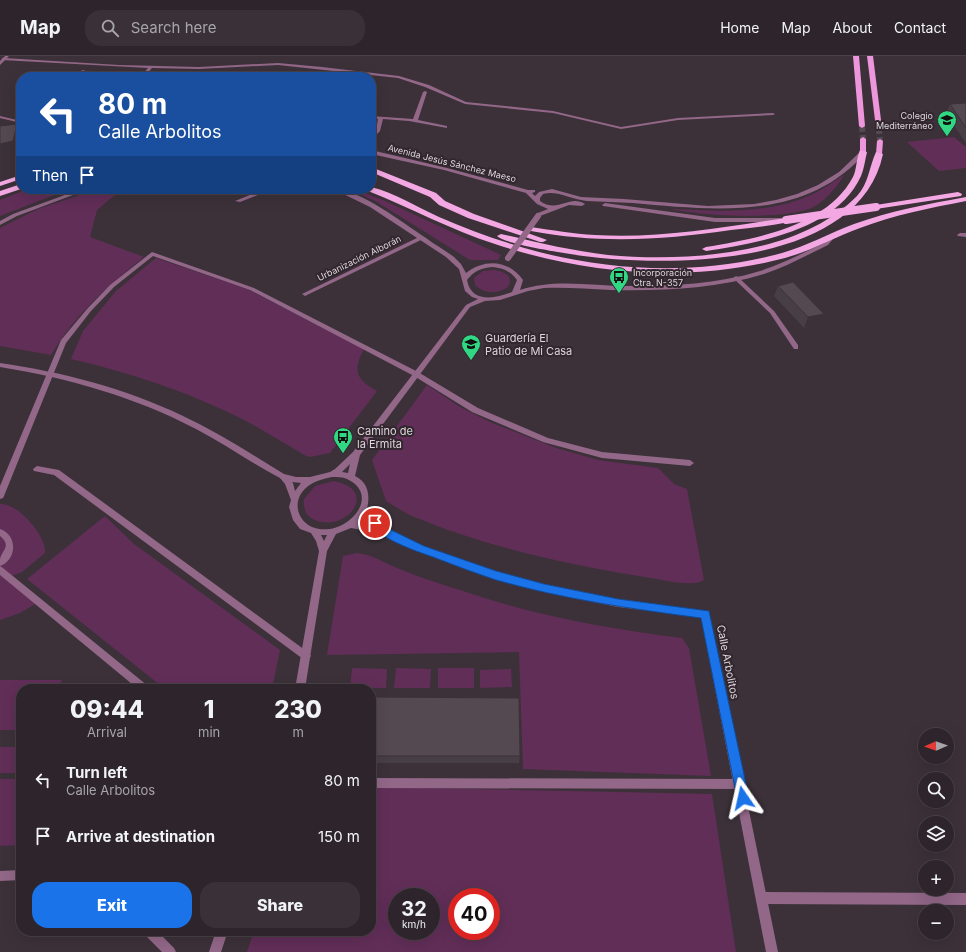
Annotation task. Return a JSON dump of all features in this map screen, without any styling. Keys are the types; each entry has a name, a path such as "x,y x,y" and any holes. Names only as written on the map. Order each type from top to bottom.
{"highway":[{"path":"433,194 442,203 471,216 506,229 541,239 608,250 670,252 705,249 738,244 764,237 790,229 822,214 851,187 861,168 863,152"},
{"path":"376,183 463,222 499,236 539,247 608,257 674,259 746,252 801,235 820,227 836,217 859,198 873,174 879,154"},
{"path":"376,171 521,227 593,239 668,236 786,220 966,192"},
{"path":"0,184 16,179"},
{"path":"0,194 16,188"},
{"path":"376,191 460,228 527,252 595,266 655,271 710,269 749,263 783,255 830,239 856,226 966,200"}],"main road":[{"path":"856,56 862,126"},
{"path":"870,56 874,99 879,128"},
{"path":"863,139 863,152"},
{"path":"879,154 880,141"}],"street":[{"path":"0,64 5,58 151,67 199,68 278,64 353,72"},
{"path":"146,72 151,67"},
{"path":"376,74 400,77 427,86 465,103 554,112 621,128 678,120 773,114"},
{"path":"415,121 425,92"},
{"path":"376,117 415,121 446,127"},
{"path":"376,133 378,131 381,117"},
{"path":"0,124 0,118 16,121"},
{"name":"Avenida Jesús Sánchez Maeso","path":"376,153 445,169 528,192 554,190 580,199 637,202 685,207 746,207 789,199 811,191 843,172 863,152"},
{"path":"539,215 538,195 545,191"},
{"name":"Avenida Jesús Sánchez Maeso","path":"528,192 538,202"},
{"path":"0,223 15,215 72,194"},
{"path":"238,201 257,194"},
{"path":"347,194 370,205 459,265 464,272 464,284 468,292 468,306"},
{"path":"567,195 569,200 568,203"},
{"path":"538,202 546,207 557,208"},
{"path":"502,267 539,215 568,203 636,208 715,220 786,220"},
{"name":"Urbanización Alborán","path":"305,294 421,238"},
{"path":"468,292 485,299 499,299 529,287 612,288 673,286 736,278 784,264 826,244 830,239"},
{"path":"0,496 64,342 89,310 112,286 152,254 252,289 416,374 475,410 546,440 602,455 690,463"},
{"path":"464,280 469,272 479,267 492,265 502,267 510,270 518,276 520,284 516,292"},
{"path":"736,278 772,312 796,347"},
{"path":"332,474 351,478 358,482 366,493 367,500 364,511 350,525 333,532 314,531 306,528 295,518 292,505 297,491 310,480 338,471 356,454 468,306 485,299"},
{"path":"0,365 50,373 132,398 198,426 282,476 289,483 294,498"},
{"path":"351,478 352,465 356,454"},
{"path":"37,470 56,472 306,656"},
{"path":"282,476 296,480 310,480"},
{"name":"Calle Arbolitos","path":"364,511 382,530"},
{"name":"Calle Arbolitos","path":"350,525 382,530 421,549 516,581 618,603 706,614 763,898 772,952"},
{"path":"314,531 320,540 323,551"},
{"path":"0,532 7,536 10,541 8,554 0,563"},
{"path":"301,684 323,551 333,532"},
{"path":"0,570 139,684"},
{"path":"376,783 740,784"},
{"path":"0,876 16,875"},
{"path":"763,898 966,899"},
{"path":"153,936 170,952"},
{"path":"215,952 220,936"}],"shaded area":[{"path":"954,137 966,147 966,168 939,171 907,142"},
{"path":"844,175 834,190 814,207 795,212 779,215 740,216 702,214 670,209 724,211 761,209 796,201 813,194"},
{"path":"16,194 57,194 0,216 0,200"},
{"path":"83,194 116,194 97,210 90,237 144,257 117,279 82,313 51,355 0,346 0,228 38,209"},
{"path":"360,194 368,194 385,201 501,255 498,260 470,260 377,202"},
{"path":"156,258 247,289 364,349 358,363 358,373 364,382 377,391 330,453 310,457 306,456 248,422 205,402 139,377 71,359 83,331 116,291"},
{"path":"495,270 508,275 510,283 508,287 500,291 491,292 483,290 475,285 474,278 483,271"},
{"path":"427,385 460,407 490,422 556,448 598,460 658,468 674,484 687,489 704,580 692,583 667,581 527,553 469,537 440,527 409,514 386,501 372,460"},
{"path":"334,481 348,486 355,494 356,502 352,510 345,517 335,522 323,522 311,518 305,510 304,499 315,486"},
{"path":"0,504 14,508 30,521 36,529 44,546 45,553 22,572 11,576 0,569"},
{"path":"105,516 134,544 280,650 273,684 159,684 27,579"},
{"path":"357,553 373,557 424,578 521,608 574,621 682,638 689,648 711,776 523,769 519,652 327,655 343,556"},
{"path":"0,570 37,603 20,613 0,620"},
{"path":"352,668 387,669 386,688 376,688 376,684 350,684"},
{"path":"396,668 431,669 430,688 394,688"},
{"path":"438,668 474,668 474,688 438,688"},
{"path":"511,669 512,687 480,688 480,670"},
{"path":"0,680 62,680 61,684 16,684 16,730 0,730"},
{"path":"0,747 16,747 16,773 0,773"},
{"path":"0,779 16,779 16,845 0,846"},
{"path":"376,787 712,794 736,952 247,952 252,936 376,936"}],"building":[{"path":"966,103 966,128 950,104"},
{"path":"16,124 13,141 0,144 0,126"},
{"path":"793,282 824,314 808,317 778,286"},
{"path":"376,697 519,698 520,756 376,756"}],"tunnel":[{"path":"862,126 863,139"},
{"path":"879,128 880,141"}],"place":[{"name":"Colegio Mediterráneo","path":"947,137"},
{"name":"Incorporación Ctra. N-357","path":"619,294"},
{"name":"Guardería El Patio de Mi Casa","path":"471,361"},
{"name":"Camino de la Ermita","path":"343,454"}],"route":[{"path":"375,523 382,530 421,549 496,575 544,588 618,603 706,614 743,798"}]}
